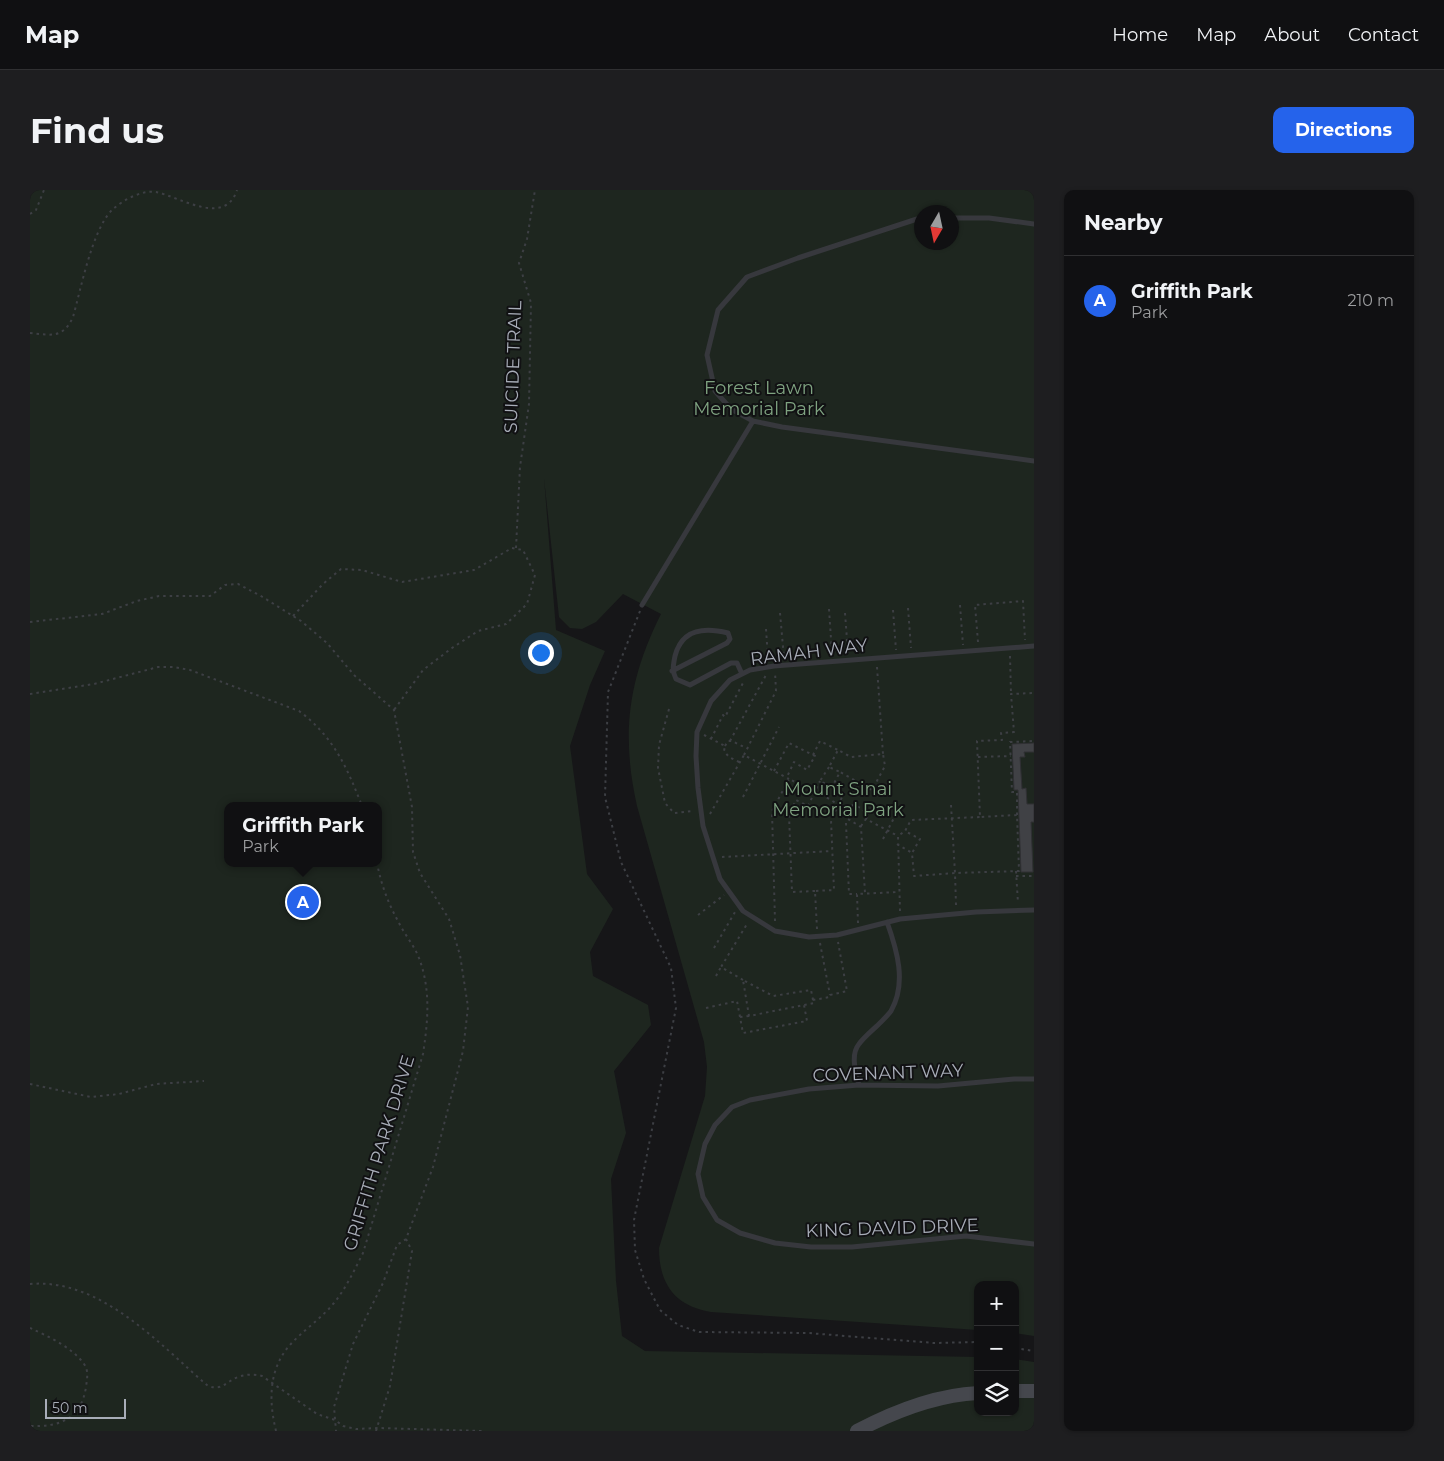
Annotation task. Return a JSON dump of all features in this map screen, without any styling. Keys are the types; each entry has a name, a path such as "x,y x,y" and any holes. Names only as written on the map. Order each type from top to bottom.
{"street":[{"path":"1019,1391 1034,1391"},
{"path":"857,1431 906,1409 966,1393 974,1393"}],"lane":[{"path":"959,218 988,218 1034,224"},
{"path":"914,219 747,277 718,310 707,355 715,391 731,409 753,421 782,427 1034,461"},
{"path":"642,605 653,590 753,421"},
{"path":"672,671 727,643 730,638 728,634 716,630 691,632 681,641 677,648 672,671 676,679 690,686 731,663 737,663 742,674"},
{"name":"RAMAH WAY","path":"1034,646 784,665 750,670 730,680 711,701 697,732 696,756 700,810 712,858 720,879 743,911 775,931 809,938 837,935 900,919 1034,910"},
{"path":"859,1085 854,1066 858,1044 891,1011 899,989 900,970 887,922"},
{"name":"COVENANT WAY","path":"698,1174 705,1144 715,1125 732,1108 750,1100 801,1091 859,1085 938,1086 1034,1079"},
{"name":"KING DAVID DRIVE","path":"698,1174 703,1197 717,1220 740,1233 775,1243 811,1247 852,1247 966,1236 1034,1244"}],"path":[{"path":"30,214 36,210 44,190"},
{"path":"30,333 60,334 68,328 74,317 95,240 103,222 112,210 123,202 140,193 155,192 208,209 220,208 230,202 237,190"},
{"name":"SUICIDE TRAIL","path":"516,549 520,467 529,404 531,302 518,263 527,239 534,190"},
{"path":"293,616 323,584 341,569 362,570 402,582 474,570 512,548 523,550 535,575 527,604 506,624 478,631 423,670 394,710"},
{"path":"30,622 102,614 137,601 159,596 210,596 225,585 238,584 293,616 327,643 354,675 394,710 412,807 413,852 420,873 449,919 460,955 468,1008 463,1051 433,1167 406,1239 397,1246 383,1283 353,1344 334,1406 336,1431"},
{"path":"978,650 975,604 1023,601 1026,646"},
{"path":"642,605 608,692 605,797 621,862 671,968 676,1008 634,1220 635,1250 644,1279 660,1310 678,1325 699,1332 808,1333 934,1342 974,1342"},
{"path":"960,605 963,651"},
{"path":"908,608 912,655"},
{"path":"829,609 832,661"},
{"path":"893,610 897,656"},
{"path":"780,613 784,665"},
{"path":"845,614 848,660"},
{"path":"704,826 740,762 776,691 766,629"},
{"path":"980,817 977,741 1002,740 1001,733 1014,732 1009,648"},
{"path":"829,767 872,790 885,766 877,658"},
{"path":"30,694 94,684 158,667 190,670 299,711 312,720 322,729 331,742 352,779 361,802"},
{"path":"740,762 728,757 724,751 725,746 730,741 772,667"},
{"path":"711,738 723,715 725,717 743,682 742,674"},
{"path":"1012,694 1034,693"},
{"path":"669,709 659,746 658,768 665,803 674,813 700,810"},
{"path":"743,797 779,727"},
{"path":"697,732 725,746"},
{"path":"730,741 747,748"},
{"path":"812,755 820,741 851,757 884,754"},
{"path":"1018,910 1016,871 1019,871 1016,792 1012,792 1010,742 1034,741"},
{"path":"774,771 789,743 815,756 807,770 794,762 772,811 775,931"},
{"path":"820,781 844,793 831,820 834,890 792,892 788,815 796,800 808,806 820,781 838,750"},
{"path":"744,754 846,809"},
{"path":"978,757 1010,756"},
{"path":"832,787 840,772"},
{"path":"846,809 853,805 861,808 868,815"},
{"path":"865,894 861,826 873,805"},
{"path":"951,805 956,914"},
{"path":"846,809 848,819 861,826"},
{"path":"900,919 897,844 898,836 905,831 911,820 1017,815"},
{"path":"883,839 895,816"},
{"path":"866,819 898,836"},
{"path":"846,823 849,894 899,892"},
{"path":"905,831 920,838 912,853 914,876 1016,871"},
{"path":"897,844 912,853"},
{"path":"712,858 832,851"},
{"name":"GRIFFITH PARK DRIVE","path":"276,1431 272,1414 272,1382 281,1358 289,1346 333,1304 352,1275 363,1253 423,1054 428,1024 426,984 418,958 388,902 378,867"},
{"path":"1016,876 1034,876"},
{"path":"815,891 818,936 830,995"},
{"path":"698,915 729,892"},
{"path":"857,894 858,930"},
{"path":"714,948 739,906"},
{"path":"716,976 752,917"},
{"path":"814,1000 847,991 837,935"},
{"path":"721,967 773,996 811,990 814,1004 740,1017"},
{"path":"743,980 749,1016"},
{"path":"706,1008 737,1002 743,1033 807,1021 804,1005"},
{"path":"30,1084 91,1097 118,1094 156,1084 204,1081"},
{"path":"376,1431 390,1386 412,1250 406,1239"},
{"path":"30,1284 50,1284 74,1290 107,1304 132,1319 208,1386 221,1387 237,1377 251,1374 262,1376 317,1414 335,1420 342,1426 356,1429 483,1431"},
{"path":"30,1328 78,1355 86,1366 88,1378 85,1396 77,1412 57,1424 30,1426"},
{"path":"1019,1349 1034,1351"}],"green space":[{"path":"30,190 1034,190 1034,1336 1019,1334 1019,1281 974,1281 974,1330 711,1312 688,1305 679,1299 666,1282 662,1272 659,1248 705,1096 707,1067 704,1042 637,806 629,755 629,731 635,685 641,662 661,614 623,594 596,622 582,629 570,628 559,617 544,478 556,630 605,651 590,685 570,746 587,874 613,909 590,952 593,976 648,1005 651,1025 614,1071 626,1133 611,1179 616,1281 622,1336 645,1351 974,1357 974,1416 1019,1416 1019,1360 1034,1362 1034,1431 30,1431"}],"building":[{"path":"1034,743 1034,752 1024,752 1025,757 1020,757 1022,789 1026,788 1027,804 1034,804 1034,822 1031,822 1033,872 1021,872 1018,790 1014,790 1012,744"}],"place":[{"name":"Griffith Park","path":"303,902"}],"park label":[{"name":"Forest Lawn Memorial Park","path":"759,398"},
{"name":"Mount Sinai Memorial Park","path":"838,799"}]}
